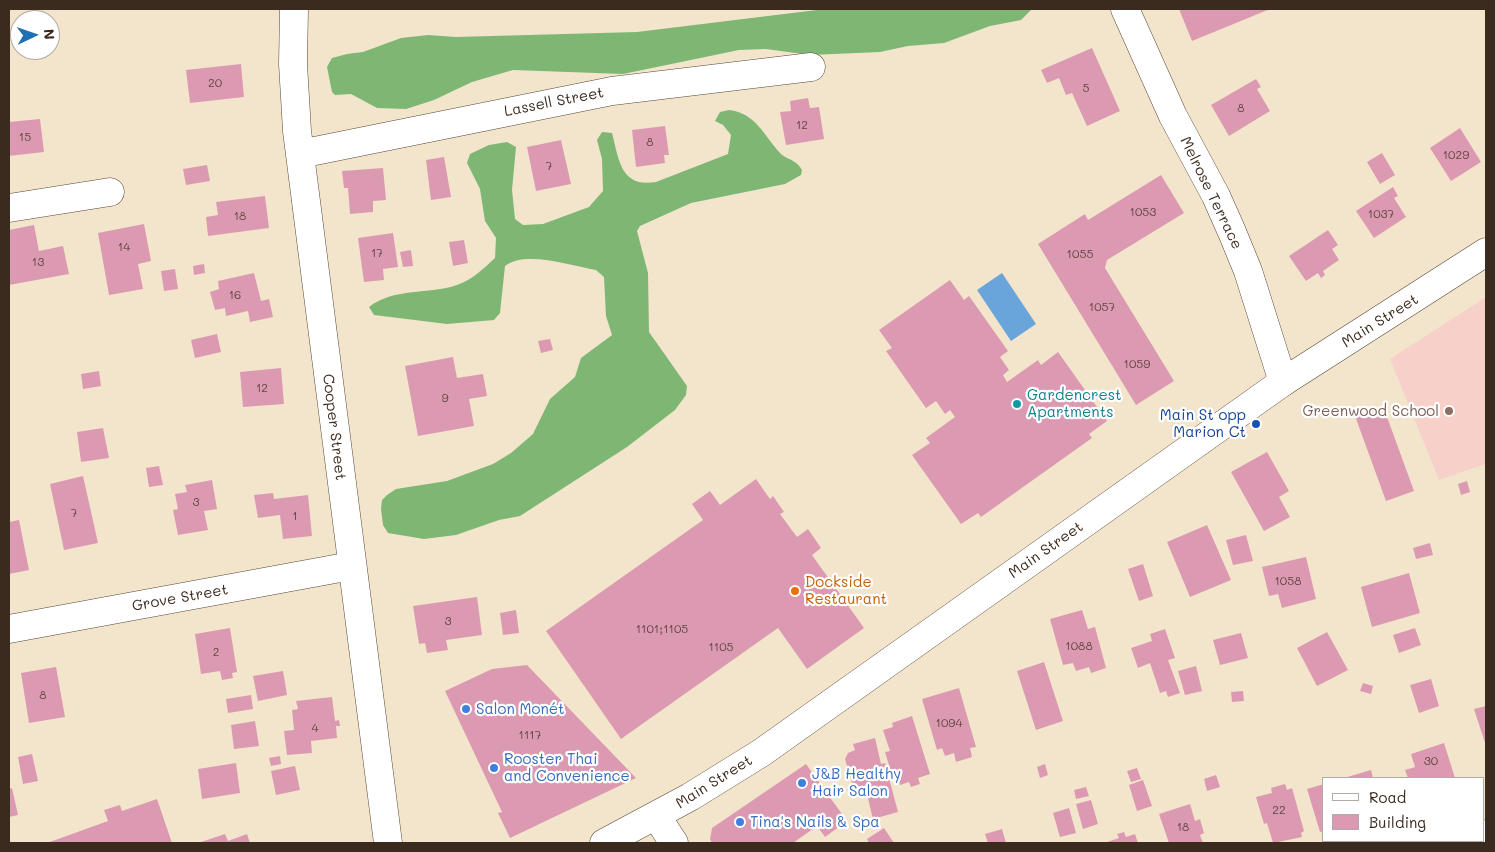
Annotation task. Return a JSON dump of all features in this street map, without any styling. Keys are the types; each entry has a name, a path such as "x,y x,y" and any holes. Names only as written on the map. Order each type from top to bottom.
{"street":[{"name":"Cooper Street","path":"294,9 294,90 300,154 388,843"},
{"name":"Melrose Terrace","path":"1125,9 1173,116 1216,196 1232,232 1248,271 1283,382"},
{"name":"Lassell Street","path":"300,154 612,91 811,67"},
{"path":"9,208 110,192"},
{"name":"Main Street","path":"604,843 657,817 714,784 775,743 1283,382 1486,252"},
{"name":"Grove Street","path":"9,629 352,566"},
{"path":"657,817 674,843"}],"shaded area":[{"name":"Greenwood School","path":"1486,297 1486,464 1439,480 1390,359"}],"green space":[{"path":"825,9 1032,9 1021,20 990,26 944,43 908,46 880,52 810,55 766,49 739,50 623,74 513,70 472,82 434,100 406,109 377,108 351,94 335,95 332,92 327,67 332,58 363,52 401,38 428,35 456,37 637,32"},
{"path":"729,110 738,112 753,120 781,154 795,162 802,170 801,175 785,184 691,203 640,226 637,231 648,273 649,332 687,386 686,395 675,410 627,447 520,516 499,520 456,535 424,539 388,533 383,525 381,509 382,500 387,495 396,489 447,481 493,464 511,453 533,434 550,399 575,377 581,358 612,335 606,316 604,277 596,270 549,260 525,259 514,261 505,266 500,313 494,320 447,324 374,315 369,307 379,301 401,294 457,285 482,270 495,258 496,238 485,221 480,189 467,163 470,154 489,145 507,142 516,147 512,190 515,219 523,225 543,224 589,207 603,191 602,159 597,140 602,132 612,133 620,162 628,176 635,181 644,183 656,182 728,154 731,135 723,125 715,121 720,112"}],"water":[{"path":"1002,273 1036,324 1011,341 977,290"}],"building":[{"path":"1179,9 1270,9 1192,41"},
{"path":"1092,48 1120,111 1087,126 1072,93 1066,95 1059,78 1047,83 1041,70"},
{"path":"241,64 244,97 190,103 186,70"},
{"path":"1256,79 1261,87 1257,89 1270,111 1229,136 1211,105"},
{"path":"808,98 810,108 819,107 824,139 786,145 780,112 791,111 790,101"},
{"path":"40,119 44,152 9,156 9,122"},
{"path":"665,126 669,155 664,155 665,163 636,167 632,130"},
{"path":"1460,128 1481,162 1451,181 1430,148"},
{"path":"561,140 571,184 536,191 527,147"},
{"path":"1382,153 1395,175 1380,184 1367,162"},
{"path":"444,157 451,197 431,200 426,160"},
{"path":"207,165 210,181 186,185 183,169"},
{"path":"383,168 386,200 373,201 373,212 350,214 348,188 344,188 342,171"},
{"path":"1161,175 1184,213 1107,260 1105,268 1174,381 1136,405 1038,244 1085,214 1088,220"},
{"path":"1393,187 1398,196 1394,198 1406,217 1374,238 1356,211"},
{"path":"265,196 269,228 208,236 206,217 218,215 216,202"},
{"path":"144,224 151,261 138,264 143,289 109,295 98,233"},
{"path":"34,225 39,251 63,246 69,274 9,285 9,230"},
{"path":"1328,230 1338,245 1332,249 1339,260 1323,271 1325,275 1321,278 1318,273 1306,281 1289,256"},
{"path":"393,233 398,267 383,269 384,280 364,282 358,238"},
{"path":"464,240 468,263 453,266 449,242"},
{"path":"411,250 413,266 403,267 400,252"},
{"path":"204,264 205,273 194,275 193,266"},
{"path":"175,269 178,289 164,291 161,271"},
{"path":"254,273 261,301 269,299 273,317 250,322 248,311 226,316 225,308 215,310 210,292 219,289 218,281"},
{"name":"Gardencrest Apartments","path":"950,280 964,300 969,296 1008,351 1000,357 1009,370 1003,375 1007,382 1038,360 1041,365 1058,352 1107,421 1089,434 1092,438 981,517 978,513 961,524 912,455 930,443 926,438 955,417 950,410 945,414 936,401 926,408 886,351 892,348 879,330"},
{"path":"217,334 221,352 195,358 191,340"},
{"path":"550,339 553,350 541,353 538,341"},
{"path":"453,357 457,378 483,374 487,396 469,399 474,426 418,436 405,366"},
{"path":"281,368 284,404 243,407 240,372"},
{"path":"99,371 101,386 83,389 81,374"},
{"path":"1383,406 1414,491 1386,501 1355,416"},
{"path":"103,428 109,458 81,462 77,432"},
{"path":"1267,452 1289,491 1279,497 1290,517 1264,531 1231,472"},
{"path":"159,466 163,485 149,487 146,468"},
{"path":"83,476 98,543 64,550 50,484"},
{"path":"756,479 770,499 773,496 784,512 780,514 797,537 808,529 821,548 812,555 864,628 807,669 778,628 621,739 546,631 703,520 692,504 710,491 720,505"},
{"path":"212,480 217,509 204,511 208,530 178,535 173,510 178,509 175,494 187,492 185,485"},
{"path":"1467,481 1470,492 1461,495 1458,484"},
{"path":"273,493 274,499 308,495 312,536 283,539 280,515 258,518 254,495"},
{"path":"19,520 29,570 9,574 9,522"},
{"path":"1207,525 1231,580 1190,597 1167,542"},
{"path":"1246,535 1253,561 1233,565 1226,540"},
{"path":"1430,543 1433,555 1416,559 1413,548"},
{"path":"1306,557 1316,599 1282,608 1278,594 1269,596 1262,567"},
{"path":"1143,564 1153,596 1139,601 1128,569"},
{"path":"1409,573 1420,613 1372,627 1361,587"},
{"path":"477,597 482,635 446,640 448,650 427,653 425,643 419,644 413,606"},
{"path":"516,610 519,633 503,635 500,613"},
{"path":"1082,610 1088,629 1095,627 1106,668 1091,673 1089,667 1076,671 1073,663 1063,665 1050,619"},
{"path":"230,628 237,672 232,673 233,678 222,680 220,671 201,674 195,634"},
{"path":"1415,628 1421,645 1399,653 1393,635"},
{"path":"1165,629 1175,658 1168,660 1180,693 1168,697 1166,691 1160,693 1150,663 1138,668 1131,648 1152,641 1150,634"},
{"path":"1327,632 1348,670 1317,686 1297,648"},
{"path":"1241,633 1248,658 1220,665 1213,640"},
{"path":"1044,662 1063,721 1036,730 1017,671"},
{"path":"527,665 636,778 510,838 498,813 502,812 445,691 492,669"},
{"path":"1196,666 1202,691 1185,695 1178,671"},
{"path":"56,667 65,717 29,723 21,673"},
{"path":"283,671 287,695 258,701 253,676"},
{"path":"1431,679 1439,706 1419,713 1410,685"},
{"path":"1363,683 1373,686 1371,694 1360,691"},
{"path":"959,688 976,747 970,748 972,757 956,762 954,753 945,756 942,748 937,750 922,699"},
{"path":"1243,691 1244,701 1232,702 1231,692"},
{"path":"251,695 253,709 228,713 226,699"},
{"path":"332,697 335,721 339,720 340,726 336,726 337,738 311,741 312,753 287,755 284,731 294,730 292,710 298,709 296,701"},
{"path":"1486,706 1486,746 1474,709"},
{"path":"912,716 930,774 918,778 920,784 911,787 909,782 900,785 897,776 893,778 885,752 890,751 883,730 893,727 892,723"},
{"path":"255,721 259,746 234,749 231,725"},
{"path":"875,738 881,764 885,763 898,812 873,819 866,790 855,793 845,759 848,753 855,750 853,744"},
{"path":"1444,743 1455,777 1408,777 1405,770 1415,767 1411,754"},
{"path":"32,754 38,781 23,784 18,757"},
{"path":"280,756 281,764 271,766 269,758"},
{"path":"236,763 240,793 202,799 198,769"},
{"path":"806,764 847,821 825,837 817,826 793,843 712,843 710,839 712,828"},
{"path":"1045,764 1048,775 1040,778 1037,767"},
{"path":"295,766 300,790 276,795 271,771"},
{"path":"1137,768 1141,779 1131,782 1127,771"},
{"path":"1371,770 1373,777 1347,777"},
{"path":"1216,775 1220,787 1207,791 1204,779"},
{"path":"1143,780 1152,806 1137,811 1129,785"},
{"path":"1285,784 1287,790 1292,788 1304,831 1301,833 1302,837 1273,843 1267,823 1264,824 1256,797 1272,793 1271,788"},
{"path":"1322,785 1322,832 1320,832 1307,789"},
{"path":"1086,787 1089,796 1076,799 1074,790"},
{"path":"12,788 18,815 9,817 9,789"},
{"path":"157,799 172,843 47,843 108,821 104,810 120,805 122,811"},
{"path":"1091,800 1098,824 1083,829 1076,804"},
{"path":"1190,804 1195,821 1200,819 1204,833 1200,835 1203,843 1169,843 1159,814"},
{"path":"1069,808 1076,833 1060,837 1053,813"},
{"path":"884,828 894,843 869,843 867,839"},
{"path":"1002,829 1006,843 988,843 985,834"},
{"path":"1124,832 1126,837 1135,834 1138,843 1104,843 1119,838 1117,834"},
{"path":"225,834 228,841 247,834 250,843 198,843"}],"place":[{"name":"Gardencrest Apartments","path":"1017,404"},
{"name":"Greenwood School","path":"1449,411"},
{"name":"Main St opp Marion Ct","path":"1256,424"},
{"name":"Dockside Restaurant","path":"795,591"},
{"name":"Salon Monét","path":"466,709"},
{"name":"Rooster Thai and Convenience","path":"494,768"},
{"name":"J&B Healthy Hair Salon","path":"802,783"},
{"name":"Tina's Nails & Spa","path":"740,822"}]}
